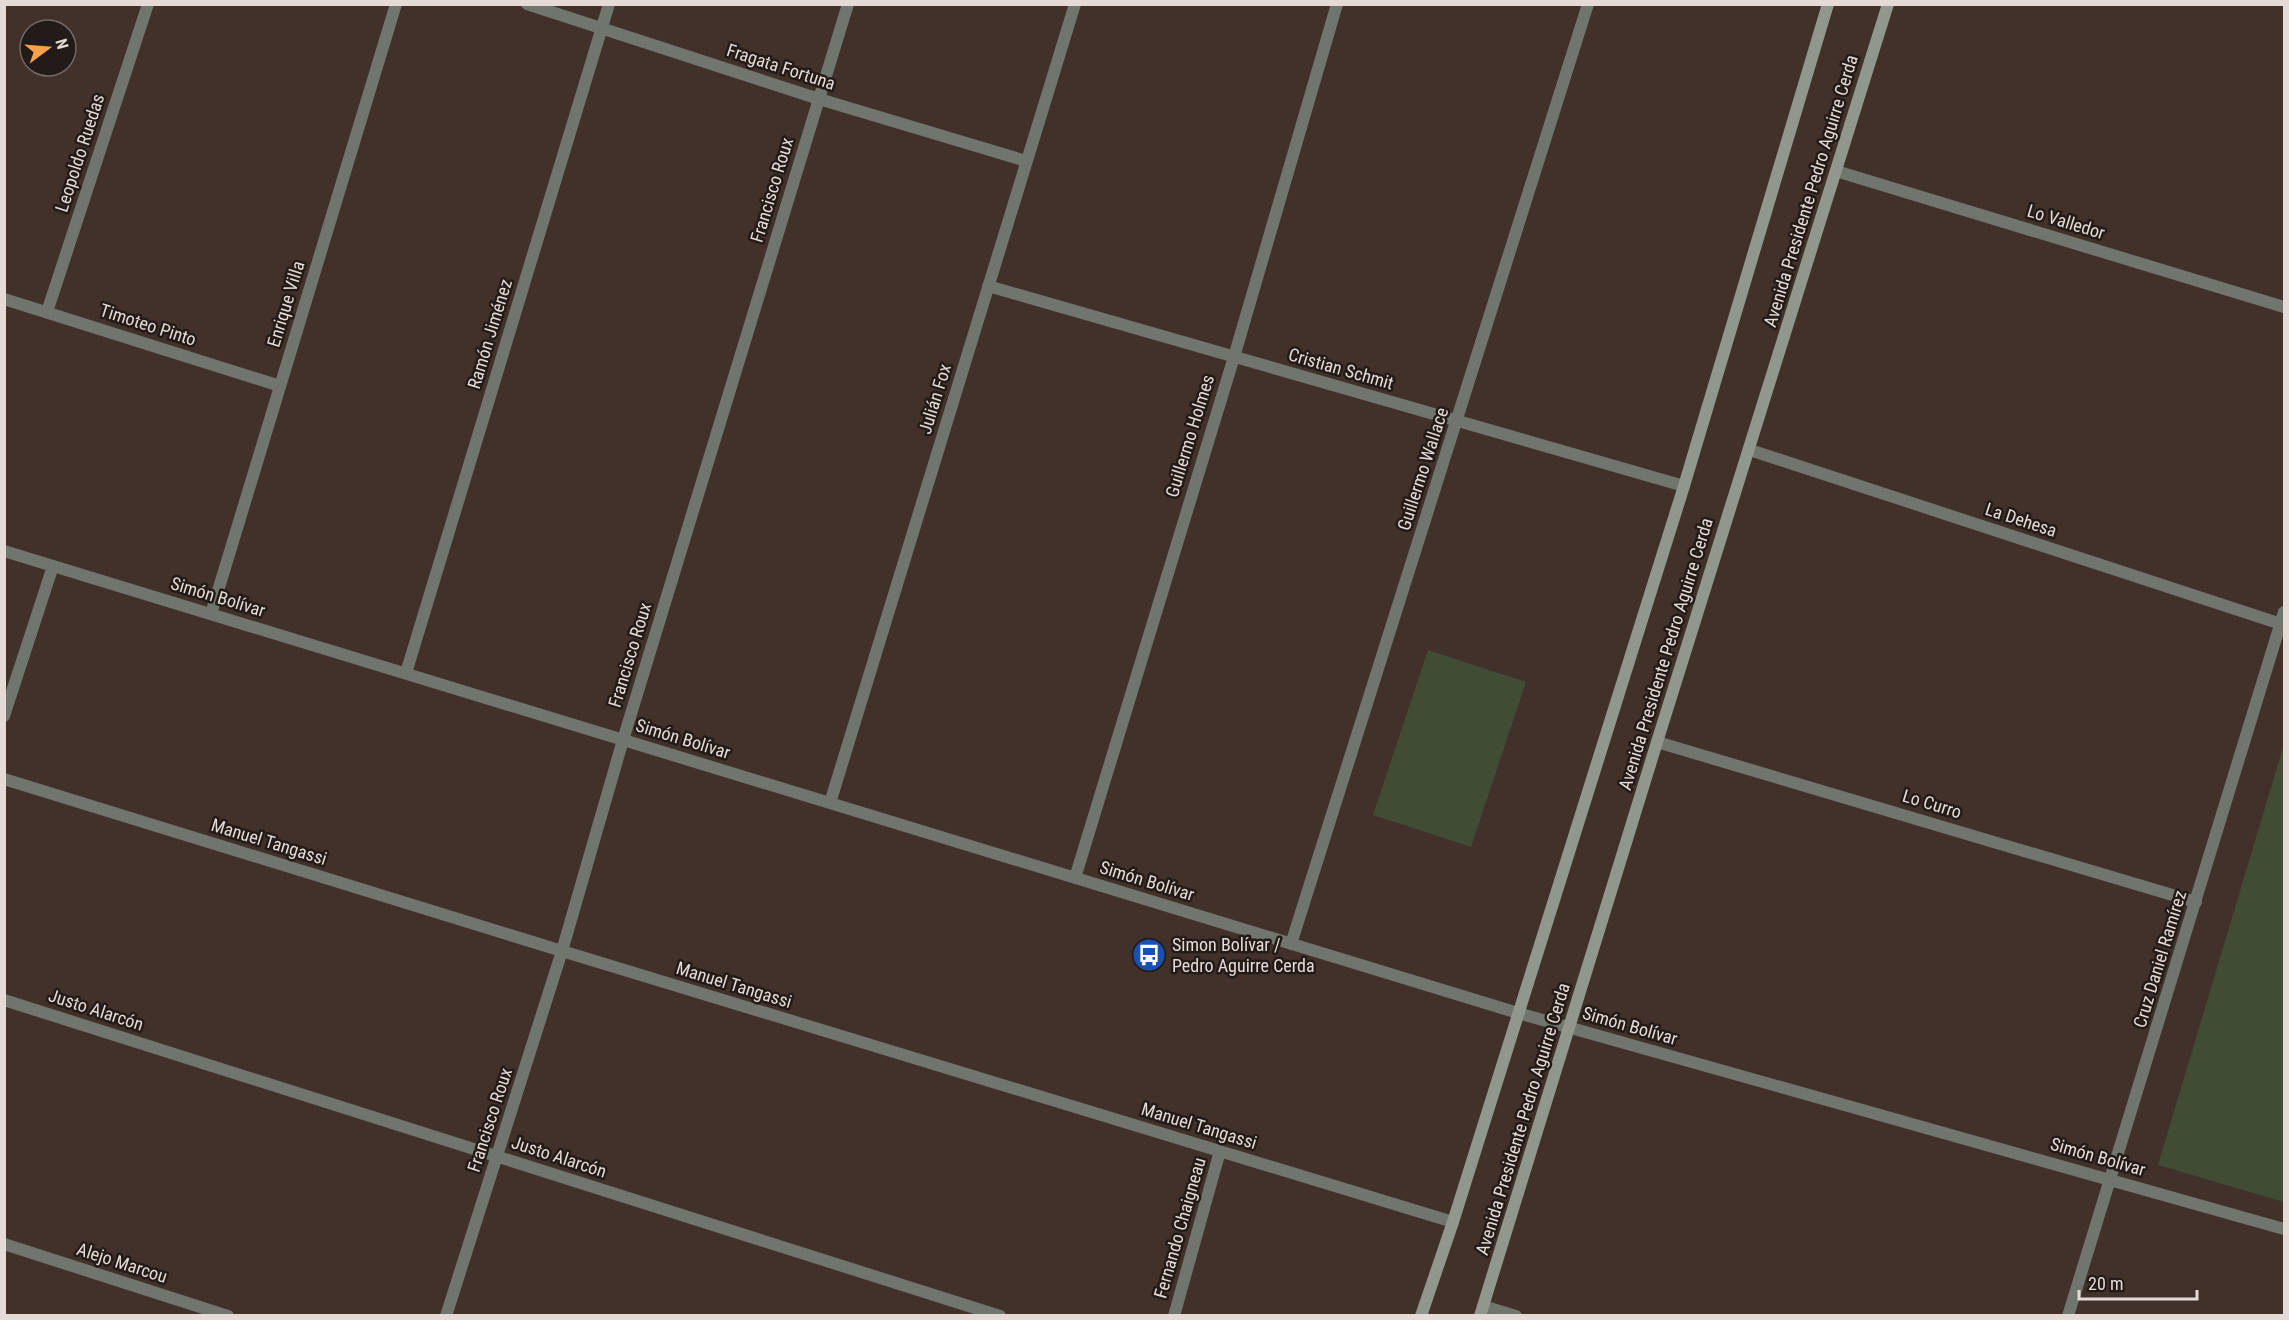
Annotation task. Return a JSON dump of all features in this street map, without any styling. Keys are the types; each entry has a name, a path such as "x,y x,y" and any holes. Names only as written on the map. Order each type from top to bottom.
{"main road":[{"name":"Avenida Presidente Pedro Aguirre Cerda","path":"1421,1316 1453,1222 1684,486 1828,4"},
{"name":"Avenida Presidente Pedro Aguirre Cerda","path":"1482,1311 1888,4"}],"street":[{"name":"Leopoldo Ruedas","path":"47,312 148,4"},
{"name":"Enrique Villa","path":"211,614 396,4"},
{"name":"Fragata Fortuna","path":"527,4 819,99 1026,161"},
{"name":"Ramón Jiménez","path":"406,673 609,4"},
{"name":"Francisco Roux","path":"446,1316 562,951 623,740 848,4"},
{"name":"Julián Fox","path":"830,803 1075,4"},
{"name":"Guillermo Holmes","path":"1075,878 1234,357 1337,4"},
{"name":"Guillermo Wallace","path":"1291,944 1588,4"},
{"name":"Lo Valledor","path":"1836,171 2284,307"},
{"name":"Cristian Schmit","path":"988,286 1684,486"},
{"name":"Timoteo Pinto","path":"4,299 280,386"},
{"name":"La Dehesa","path":"1750,450 2283,618"},
{"name":"Simón Bolívar","path":"4,551 1518,1013 2284,1229"},
{"path":"4,716 53,566"},
{"name":"Cruz Daniel Ramírez","path":"2068,1316 2283,618"},
{"name":"Lo Curro","path":"1657,742 2196,902"},
{"name":"Manuel Tangassi","path":"4,779 1453,1222"},
{"name":"Justo Alarcón","path":"4,1000 1000,1316"},
{"name":"Fernando Chaigneau","path":"1174,1316 1220,1151"},
{"name":"Alejo Marcou","path":"4,1244 228,1316"},
{"path":"1482,1311 1516,1316"}],"green space":[{"path":"1428,650 1526,682 1471,847 1373,815"},
{"path":"2284,744 2284,1202 2158,1165"}],"place":[{"name":"Simon Bolívar / Pedro Aguirre Cerda","path":"1149,955"}]}
